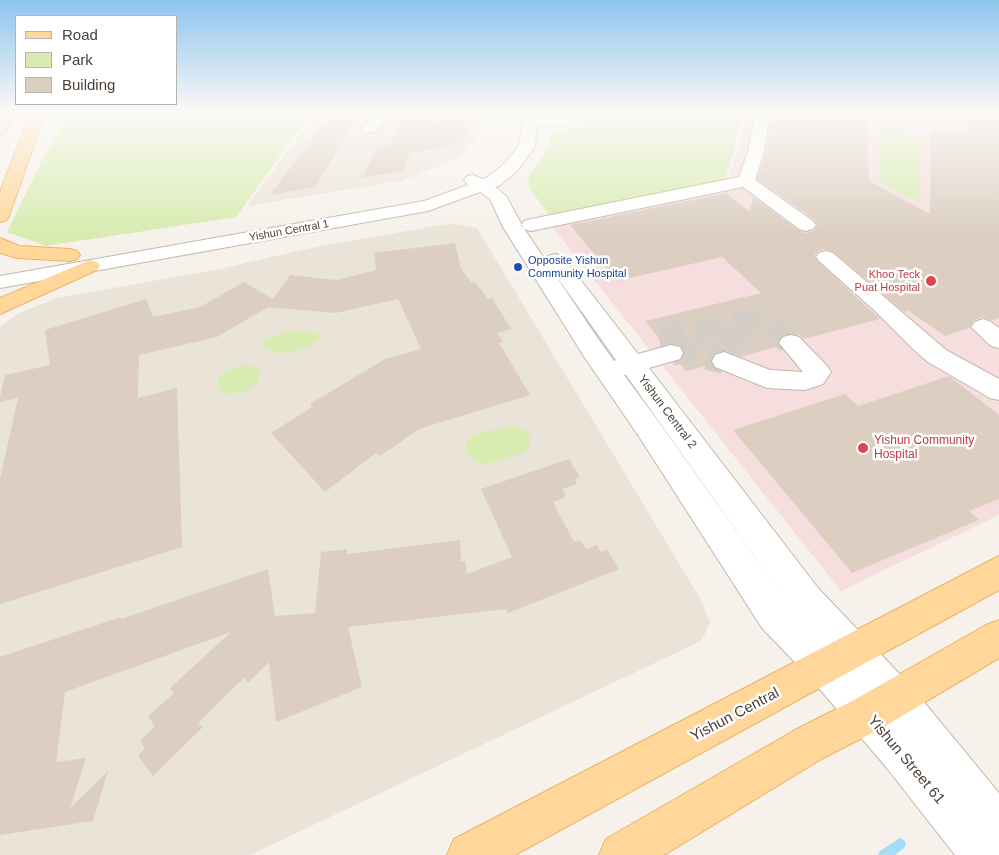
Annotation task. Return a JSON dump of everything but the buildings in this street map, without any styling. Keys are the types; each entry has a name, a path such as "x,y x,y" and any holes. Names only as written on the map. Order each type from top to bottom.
{"main road":[{"path":"0,216 23,153"},
{"path":"0,244 6,249 17,252 70,255"},
{"path":"0,307 90,266"},
{"name":"Yishun Central","path":"470,855 999,572"},
{"path":"622,855 809,744 881,706 999,638"}],"street":[{"name":"Yishun Central 1","path":"0,266 373,206 438,192 483,181 504,153"},
{"name":"Yishun Central 1","path":"0,282 428,206 483,181 522,153"},
{"path":"746,181 756,153"},
{"name":"Yishun Central 2","path":"483,181 522,226 613,358 806,600 839,659"},
{"path":"522,226 746,181 806,224"},
{"path":"428,206 471,207"},
{"name":"Yishun Central 2","path":"490,213 522,226"},
{"path":"826,257 882,305 920,343 937,356 999,391"},
{"path":"724,361 767,379 805,381 814,378 818,372 791,343"},
{"path":"613,358 665,345"},
{"path":"749,354 767,379"},
{"name":"Yishun Street 61","path":"839,659 935,770 989,838"}],"shaded area":[{"path":"286,153 463,153 459,158 401,181 247,206"},
{"name":"Yishun Community Hospital","path":"736,153 999,153 999,515 841,591 545,218 728,183"},
{"path":"455,224 477,228 701,600 710,622 705,634 699,642 250,855 0,855 0,327 19,313 57,298 220,269 306,249"}],"green space":[{"path":"46,153 282,153 236,217 46,246 7,232"},
{"path":"545,153 733,153 725,181 549,215 530,189 528,176"},
{"path":"878,153 921,153 920,203 880,182"},
{"path":"293,330 319,334 321,338 308,347 287,353 277,353 265,348 263,340"},
{"path":"242,365 250,365 260,371 258,382 245,392 228,394 221,391 217,381 220,376 226,371"},
{"path":"514,425 527,432 531,440 528,448 522,453 487,464 476,462 469,457 465,449 466,443 472,436"}],"waterway":[{"path":"884,855 900,844"}],"tunnel":[{"path":"659,338 754,321 771,324 791,343"},
{"path":"726,327 749,355"},
{"path":"671,353 681,350 724,361"}],"place":[{"name":"Opposite Yishun Community Hospital","path":"518,267"},
{"name":"Khoo Teck Puat Hospital","path":"931,281"},
{"name":"Yishun Community Hospital","path":"863,448"}]}
